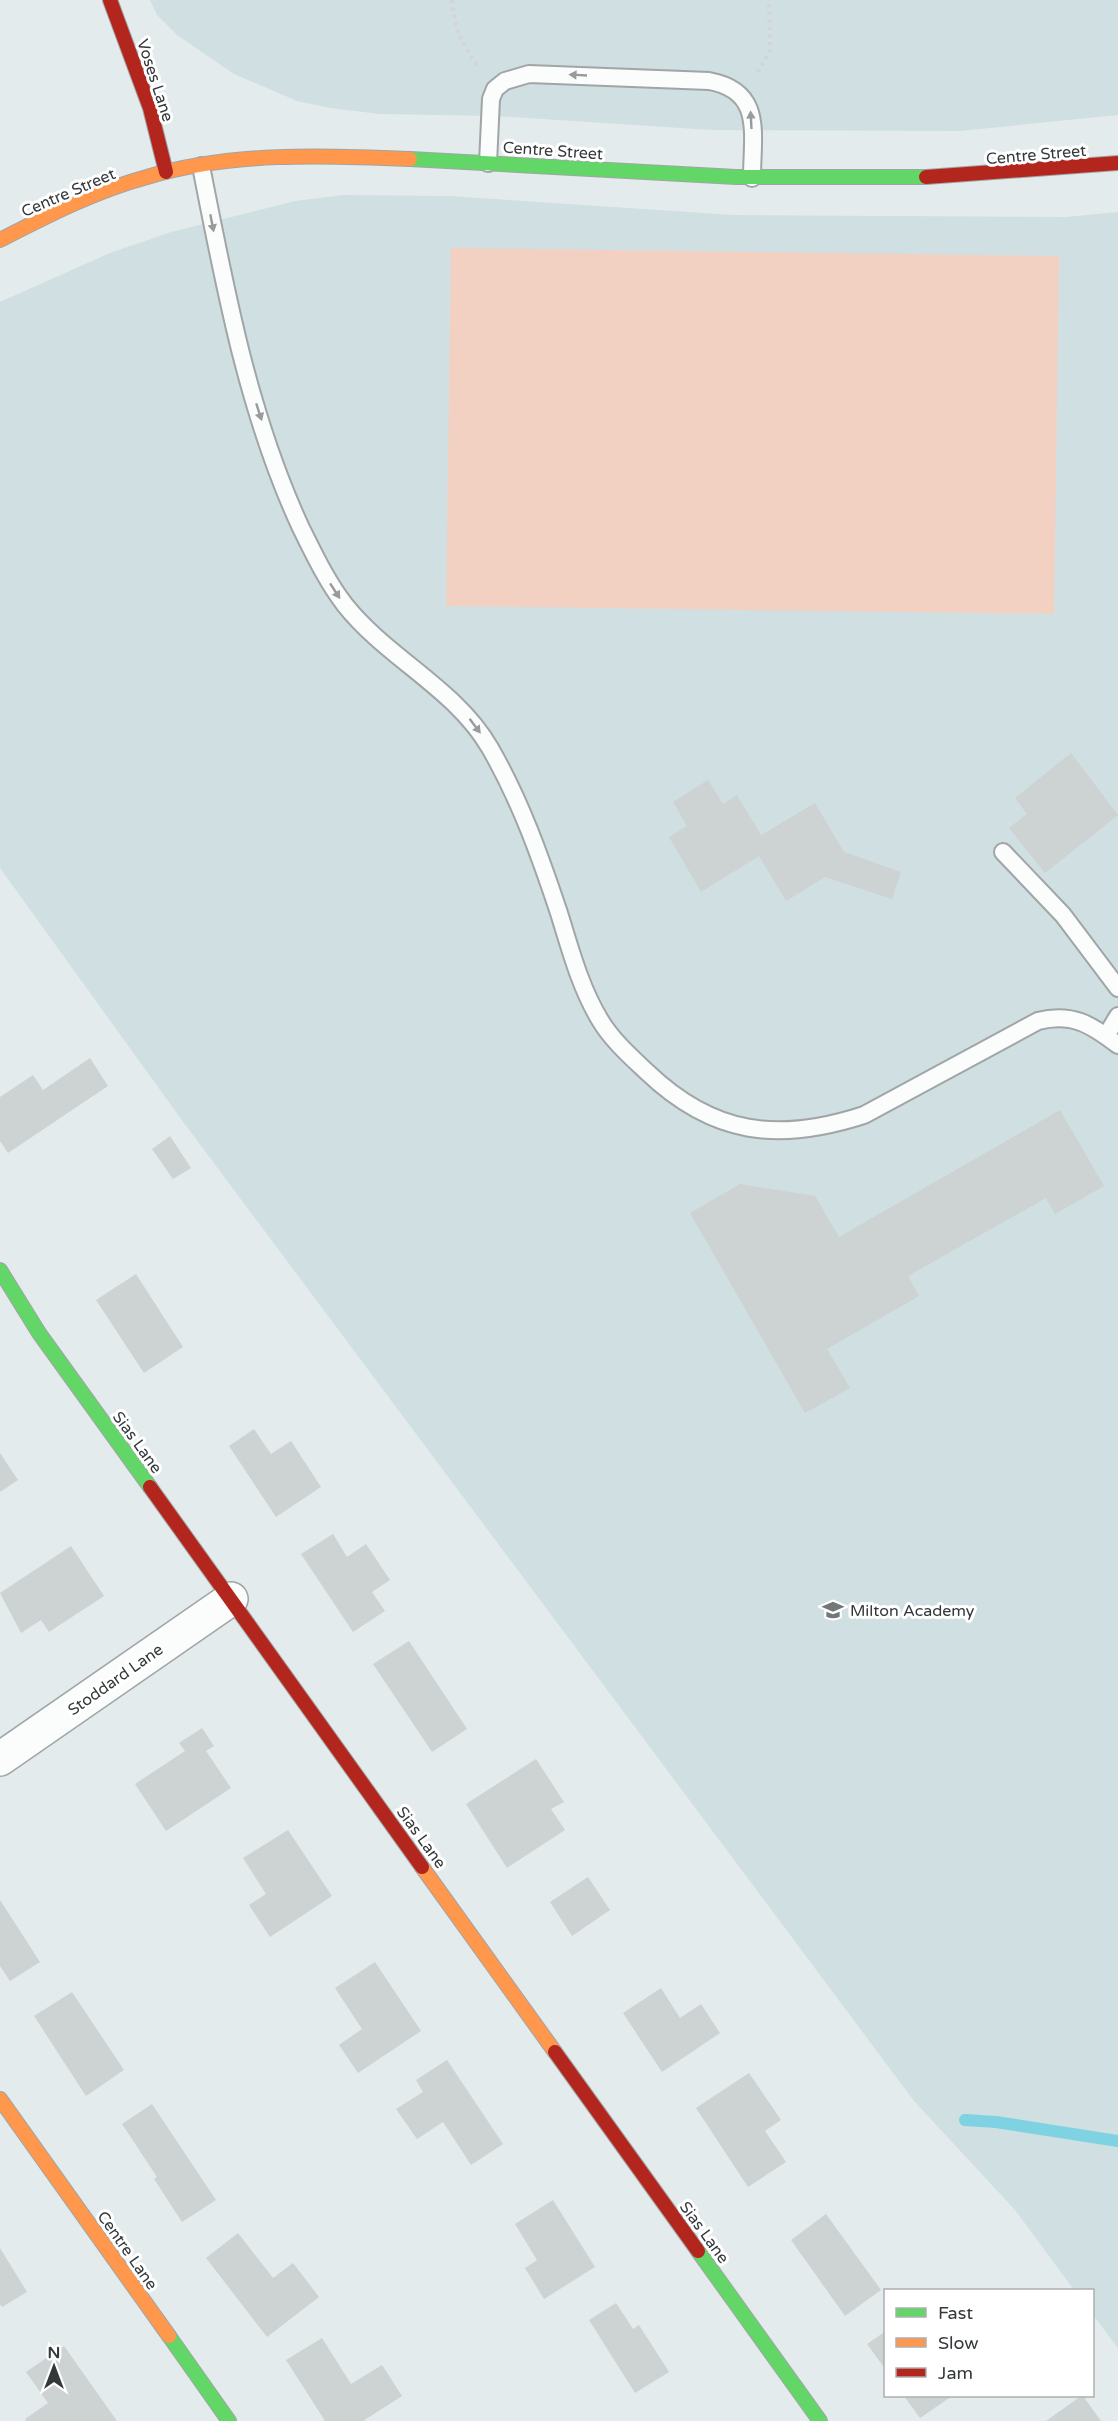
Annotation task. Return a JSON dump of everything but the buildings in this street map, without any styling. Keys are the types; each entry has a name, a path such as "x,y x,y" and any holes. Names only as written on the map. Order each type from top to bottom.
{"street":[{"name":"Voses Lane","path":"110,0 150,108 166,172"},
{"name":"Centre Street","path":"0,240 87,200 166,172 241,160 328,154 752,178 896,180 988,175 1118,163"},
{"name":"Sias Lane","path":"0,1270 39,1333 820,2421"},
{"name":"Stoddard Lane","path":"0,1759 231,1599"},
{"name":"Centre Lane","path":"0,2098 229,2421"}],"lane":[{"path":"488,163 489,109 495,89 516,76 546,74 709,81 731,87 740,93 750,109 752,178"},
{"path":"201,166 227,299 248,378 278,473 308,542 345,605 369,630 457,705 489,746 529,828 587,994 600,1021 618,1044 669,1093 693,1109 716,1119 770,1130 801,1130 834,1125 864,1115 1038,1021 1055,1017 1071,1017 1088,1024 1112,1040 1118,1016"},
{"path":"1003,852 1064,915 1118,988"}],"path":[{"path":"452,0 455,28 460,40 495,89"},
{"path":"740,93 759,70 770,50 769,0"}],"shaded area":[{"path":"150,0 1118,0 1118,115 960,131 711,130 495,116 380,114 330,108 297,101 234,74 177,35 157,15"},
{"name":"Milton Academy","path":"343,195 450,196 734,215 1066,217 1118,212 1118,2348 1094,2316 1094,2289 1073,2289 1015,2210 914,2101 181,1119 0,868 0,302 110,253 171,232 295,201"},
{"path":"451,248 1059,256 1054,614 446,606"}],"waterway":[{"path":"965,2120 996,2122 1118,2141"}],"traffic: fast":[{"path":"410,159 736,177 926,177"},
{"path":"0,1270 39,1333 150,1487"},
{"path":"698,2251 820,2421"},
{"path":"169,2336 229,2421"}],"traffic: slow":[{"path":"0,240 90,197 147,177 179,169 211,163 277,157 410,159"},
{"path":"422,1867 555,2052"},
{"path":"0,2099 169,2336"}],"traffic: jam":[{"path":"110,0 150,108 166,172"},
{"path":"926,177 1118,163"},
{"path":"150,1487 422,1867"},
{"path":"555,2052 698,2251"}],"place":[{"name":"Milton Academy","path":"833,1610"}]}
